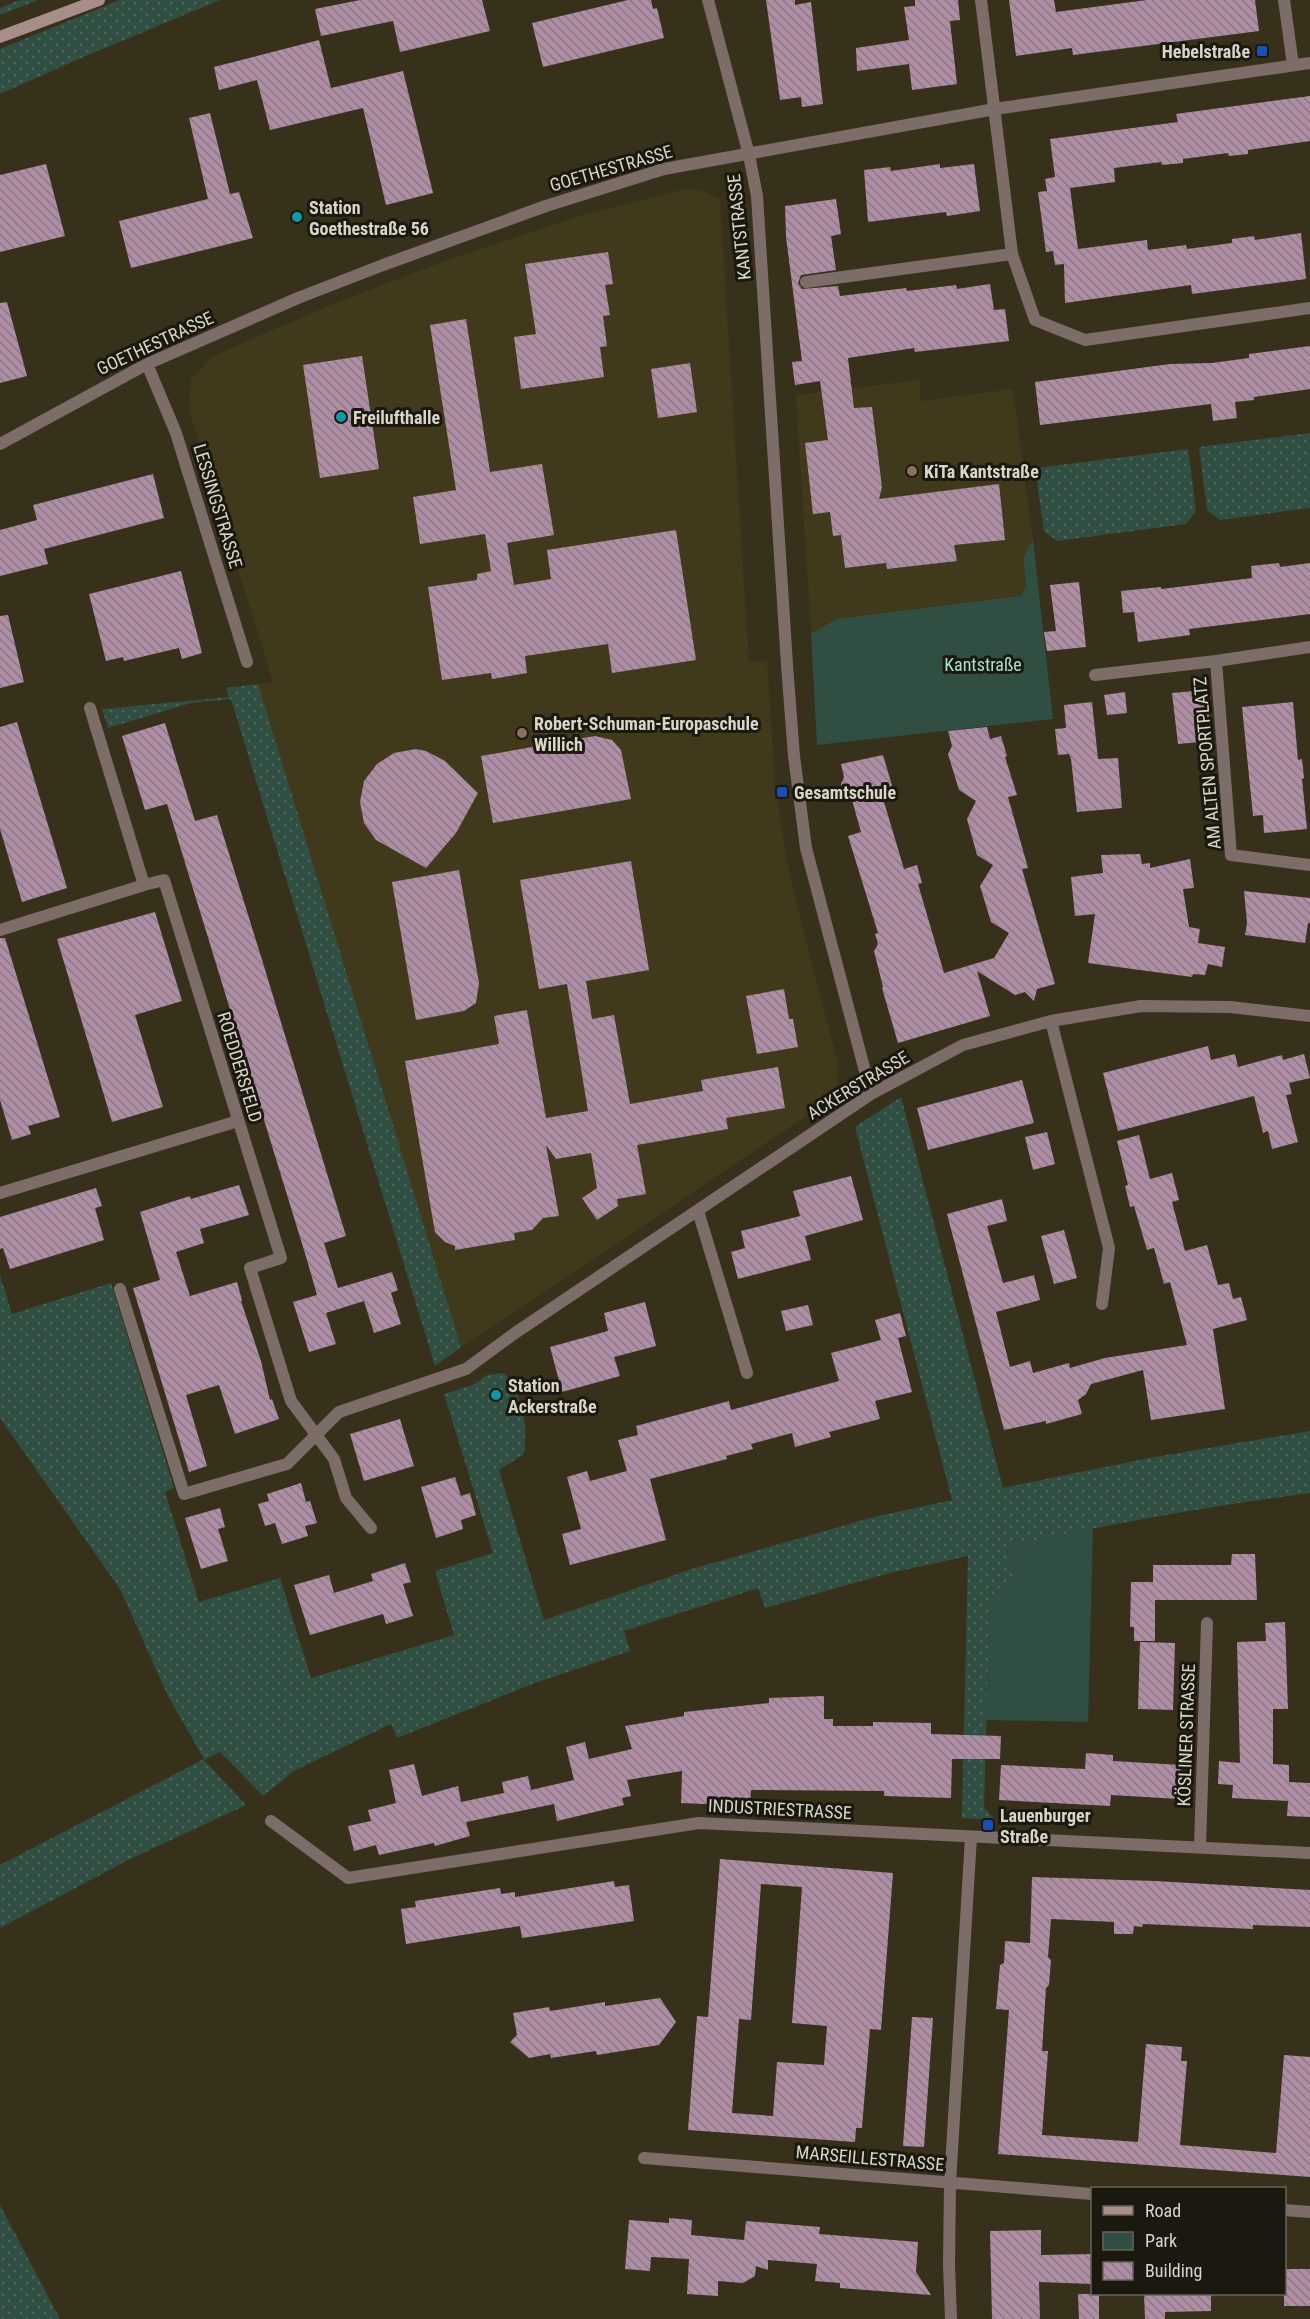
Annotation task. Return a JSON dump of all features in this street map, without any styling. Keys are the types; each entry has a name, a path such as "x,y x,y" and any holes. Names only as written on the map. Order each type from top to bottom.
{"main road":[{"path":"0,37 99,0"}],"street":[{"name":"KANTSTRASSE","path":"708,0 749,155 757,196 788,677 794,756 806,848 871,1094"},
{"path":"981,0 1012,254 1035,320 1085,340 1310,308"},
{"path":"1284,0 1293,65"},
{"name":"GOETHESTRASSE","path":"0,444 147,364 298,298 546,206 664,169 995,109 1310,63"},
{"path":"806,282 1012,254"},
{"name":"LESSINGSTRASSE","path":"147,364 176,433 247,662"},
{"name":"AM ALTEN SPORTPLATZ","path":"1095,675 1310,647"},
{"name":"AM ALTEN SPORTPLATZ","path":"1216,661 1231,855 1310,865"},
{"path":"0,930 144,885 90,708"},
{"name":"ROEDDERSFELD","path":"144,885 164,880 281,1258 250,1268 291,1401 334,1459 346,1498 372,1528"},
{"name":"ACKERSTRASSE","path":"315,1434 339,1412 466,1369 515,1333 871,1094 963,1046 1051,1021 1141,1006 1230,1007 1310,1016"},
{"path":"1051,1021 1109,1248 1102,1304"},
{"path":"0,1193 238,1121"},
{"path":"699,1211 747,1373"},
{"path":"120,1289 184,1494 287,1464 315,1434"},
{"name":"KÖSLINER STRASSE","path":"1200,1847 1207,1623"},
{"name":"INDUSTRIESTRASSE","path":"271,1821 348,1878 699,1823 1310,1853"},
{"path":"951,2319 950,2183 971,1837"},
{"name":"MARSEILLESTRASSE","path":"644,2158 1091,2194"},
{"path":"1286,2210 1310,2212"}],"shaded area":[{"name":"Robert-Schuman-Europaschule Willich","path":"681,190 700,190 720,199 749,662 767,660 775,782 786,856 838,1063 837,1085 823,1105 461,1347 258,684 273,682 189,410 191,379 213,356 333,304 445,261 583,215"},
{"name":"KiTa Kantstraße","path":"920,380 920,401 1013,389 1033,540 1023,557 1026,585 1021,596 836,619 811,634 796,395"}],"green space":[{"path":"20,0 38,0 0,15 0,8"},
{"path":"120,0 220,0 0,94 0,49"},
{"path":"1310,433 1310,508 1220,520 1207,510 1199,447"},
{"path":"1188,449 1196,511 1186,524 1057,541 1044,531 1035,468"},
{"name":"Kantstraße","path":"1033,540 1053,719 817,745 811,634 836,619 1021,596 1026,585 1023,557"},
{"path":"258,684 461,1347 435,1366 231,699 191,703 108,728 102,709 229,697 226,688"},
{"path":"901,1097 1003,1488 1149,1458 1310,1431 1310,1493 1158,1517 1006,1546 1014,1574 990,1598 984,1807 995,1820 962,1818 968,1556 890,1573 765,1608 758,1588 624,1631 630,1651 535,1683 397,1738 391,1724 294,1771 263,1796 220,1752 204,1760 246,1805 130,1859 0,1928 0,1865 204,1759 168,1696 120,1589 0,1418 0,1275 12,1314 111,1283 174,1488 165,1492 199,1602 280,1578 311,1678 454,1635 435,1571 493,1553 444,1394 473,1385 487,1375 504,1373 516,1391 523,1411 524,1454 499,1470 544,1620 692,1569 874,1517 952,1500 855,1127"},
{"path":"1093,1528 1088,1722 986,1720 990,1598 1014,1574 1006,1546"},
{"path":"0,2205 60,2319 0,2319"}],"building":[{"path":"360,0 482,0 490,31 400,52 393,21 321,36 315,9"},
{"path":"628,0 651,0 653,9 657,8 664,38 543,67 532,23"},
{"path":"766,0 795,0 795,5 811,2 823,104 802,107 801,97 780,100"},
{"path":"915,0 958,0 960,20 950,21 957,84 912,90 909,64 857,71 856,48 909,40 904,7 915,6"},
{"path":"1009,0 1054,0 1056,12 1147,0 1255,0 1259,31 1073,55 1072,48 1016,56"},
{"path":"319,40 331,88 403,71 433,193 386,205 363,108 270,130 257,80 219,90 214,67"},
{"path":"1310,96 1310,141 1248,150 1248,154 1229,156 1228,153 1183,159 1183,163 1162,165 1161,162 1114,168 1115,182 1070,188 1078,249 1147,240 1148,250 1186,245 1187,249 1232,243 1232,239 1254,236 1255,240 1301,233 1306,279 1192,294 1191,285 1065,303 1064,264 1055,265 1053,251 1046,252 1038,192 1047,191 1045,179 1055,177 1050,139 1178,122 1176,114"},
{"path":"210,113 230,194 239,192 253,238 131,268 119,221 208,199 189,118"},
{"path":"46,164 65,236 0,252 0,175"},
{"path":"940,164 940,168 974,164 980,211 947,216 946,212 868,222 864,170 890,167 891,171"},
{"path":"836,199 841,234 831,236 836,270 801,275 798,283 802,289 838,286 840,296 906,288 907,291 956,285 957,289 990,284 994,310 1005,309 1009,341 915,352 914,348 848,358 854,408 872,407 882,487 879,499 999,484 1005,540 954,545 957,561 887,569 886,563 845,568 841,535 833,536 830,512 813,514 805,443 828,440 820,381 795,385 792,362 802,361 786,237 785,206"},
{"path":"608,252 613,284 605,285 610,315 603,316 607,346 600,347 604,377 521,389 514,337 536,334 525,264"},
{"path":"7,302 27,376 0,383 0,303"},
{"path":"466,319 490,472 542,464 554,535 507,543 514,585 551,579 547,550 676,530 696,660 612,673 608,644 525,656 527,673 492,679 491,673 442,680 428,587 477,580 477,574 491,571 485,534 420,544 413,497 456,490 430,325"},
{"path":"1310,346 1310,389 1235,402 1237,418 1213,421 1211,404 1040,425 1035,382 1170,364 1212,363 1249,358 1249,354"},
{"name":"Freilufthalle","path":"362,356 379,469 320,478 303,365"},
{"path":"690,363 697,412 658,418 651,369"},
{"path":"153,474 164,518 44,549 48,564 0,576 0,530 37,520 33,505"},
{"path":"1279,563 1280,567 1310,563 1310,614 1189,629 1190,635 1138,642 1134,612 1123,613 1121,591 1161,587 1161,589 1252,578 1251,566"},
{"path":"181,571 202,653 182,659 179,648 124,661 123,657 106,661 89,594"},
{"path":"1079,582 1086,647 1047,651 1044,632 1056,631 1050,585"},
{"path":"8,615 24,682 0,688 0,616"},
{"path":"1206,690 1209,718 1198,719 1200,742 1178,744 1172,693"},
{"path":"1125,692 1127,713 1107,715 1104,695"},
{"path":"1092,702 1098,759 1118,758 1122,808 1077,812 1071,759 1069,754 1058,755 1055,729 1066,728 1064,705"},
{"path":"1293,702 1298,760 1302,759 1307,829 1264,833 1263,815 1253,816 1242,707"},
{"path":"17,722 67,888 22,902 0,829 0,727"},
{"path":"165,723 195,821 217,815 263,963 346,1236 324,1243 338,1288 392,1272 398,1290 391,1293 401,1324 374,1333 364,1301 326,1313 336,1344 309,1352 293,1302 317,1295 307,1260 167,804 145,810 122,736"},
{"path":"987,727 990,739 1001,736 1007,756 1005,757 1017,795 1008,797 1028,868 1022,869 1055,984 1037,989 1034,1001 1025,992 1015,995 977,971 990,1016 898,1043 874,951 878,944 875,934 878,933 848,836 861,832 852,800 844,795 841,784 844,777 841,764 883,755 896,799 884,802 904,869 917,865 922,883 918,884 944,973 994,958 1009,933 991,922 980,886 993,865 977,855 967,819 976,801 959,790 948,754 952,746 948,731"},
{"path":"595,736 612,740 621,750 631,799 493,823 481,756"},
{"path":"416,749 426,751 445,761 478,793 456,833 426,868 376,840 364,823 360,802 364,781 377,764 394,753"},
{"path":"1140,854 1142,864 1150,863 1150,868 1190,859 1194,888 1183,889 1189,927 1200,929 1198,943 1225,947 1222,967 1208,964 1205,975 1193,974 1192,977 1088,963 1095,914 1075,916 1071,877 1103,873 1101,855"},
{"path":"631,861 649,970 586,981 592,1019 614,1015 630,1104 703,1091 701,1080 778,1067 785,1108 726,1118 728,1129 637,1145 646,1194 617,1199 618,1206 597,1220 582,1198 597,1188 591,1153 556,1159 546,1145 559,1216 543,1218 532,1230 514,1233 515,1240 455,1250 455,1246 445,1242 435,1232 405,1061 499,1044 494,1016 527,1010 546,1118 588,1111 567,984 539,989 520,880"},
{"path":"459,870 479,983 476,1003 464,1011 416,1020 392,882"},
{"path":"1244,891 1310,898 1310,923 1308,923 1305,943 1245,935 1247,923"},
{"path":"155,912 182,1001 135,1015 163,1107 112,1122 57,939"},
{"path":"0,938 5,938 60,1117 28,1126 31,1134 12,1140 0,1100"},
{"path":"784,989 789,1019 793,1019 798,1047 757,1054 746,996"},
{"path":"1208,1046 1211,1060 1235,1054 1238,1067 1282,1055 1283,1060 1304,1054 1310,1078 1289,1083 1292,1094 1286,1095 1298,1142 1272,1149 1268,1131 1263,1133 1254,1096 1118,1131 1103,1073"},
{"path":"1022,1080 1034,1123 928,1150 917,1108"},
{"path":"1047,1132 1055,1164 1033,1170 1025,1137"},
{"path":"1139,1135 1150,1179 1172,1173 1179,1200 1172,1202 1185,1251 1207,1245 1218,1285 1229,1283 1233,1299 1241,1297 1247,1320 1213,1329 1225,1409 1151,1420 1143,1370 1091,1384 1086,1394 1078,1400 1082,1414 1046,1424 1046,1421 1004,1430 947,1214 1002,1199 1007,1221 987,1226 1003,1283 1034,1275 1040,1300 996,1312 1010,1367 1030,1361 1033,1373 1069,1363 1070,1368 1105,1358 1187,1345 1170,1282 1164,1284 1154,1248 1147,1250 1134,1206 1130,1207 1125,1186 1128,1185 1117,1141"},
{"path":"851,1176 863,1220 805,1236 811,1260 738,1279 731,1252 745,1248 741,1231 800,1216 793,1191"},
{"path":"239,1185 249,1215 200,1229 204,1243 176,1252 190,1296 237,1282 261,1361 270,1400 272,1399 279,1419 235,1434 219,1385 186,1395 207,1466 189,1472 133,1288 160,1280 140,1212 190,1196 191,1199"},
{"path":"96,1188 102,1206 95,1208 104,1240 10,1269 3,1248 0,1249 0,1217"},
{"path":"1064,1230 1077,1278 1054,1284 1041,1236"},
{"path":"645,1302 656,1346 614,1357 620,1376 562,1392 550,1347 608,1331 604,1313"},
{"path":"808,1305 813,1325 786,1331 781,1311"},
{"path":"900,1313 906,1336 898,1338 912,1392 875,1401 880,1419 829,1432 831,1437 795,1447 792,1433 751,1444 753,1449 726,1456 727,1459 650,1479 666,1540 570,1565 562,1534 581,1529 567,1477 587,1471 590,1481 627,1471 618,1440 638,1435 636,1426 729,1401 731,1410 839,1381 831,1353 881,1340 875,1320"},
{"path":"400,1419 414,1466 364,1481 350,1434"},
{"path":"455,1477 461,1496 470,1493 476,1515 461,1520 463,1529 436,1538 421,1487"},
{"path":"301,1483 306,1502 310,1501 317,1523 305,1526 308,1536 282,1544 275,1523 265,1526 258,1504 269,1501 267,1494"},
{"path":"220,1508 225,1527 218,1529 228,1561 201,1569 185,1518"},
{"path":"1232,1554 1255,1554 1257,1600 1155,1600 1155,1641 1134,1641 1134,1627 1130,1627 1131,1582 1153,1582 1153,1565 1231,1565"},
{"path":"405,1563 411,1582 403,1584 413,1616 386,1624 383,1614 310,1635 294,1585 329,1575 334,1593 373,1581 371,1574"},
{"path":"1285,1622 1288,1709 1273,1709 1273,1764 1289,1765 1289,1782 1310,1783 1310,1817 1287,1816 1288,1801 1232,1798 1233,1785 1218,1784 1219,1761 1240,1763 1237,1642 1266,1641 1265,1623"},
{"path":"1140,1642 1175,1643 1173,1710 1138,1709"},
{"path":"824,1696 824,1719 833,1719 833,1726 873,1726 873,1722 931,1723 931,1734 1001,1736 1000,1759 952,1759 951,1798 884,1796 884,1791 751,1790 750,1806 681,1803 682,1771 627,1780 631,1796 622,1798 624,1805 557,1821 554,1804 466,1822 470,1836 435,1846 434,1843 379,1855 376,1845 354,1851 348,1826 371,1821 368,1810 396,1803 389,1770 414,1764 422,1796 458,1786 461,1802 504,1793 502,1782 528,1776 531,1790 574,1780 566,1747 585,1742 589,1759 632,1749 625,1726 684,1716 684,1712 769,1703 769,1698"},
{"path":"1086,1753 1113,1755 1113,1761 1181,1765 1179,1799 1111,1795 1110,1806 999,1800 1001,1765 1085,1769"},
{"path":"720,1859 893,1873 881,2030 870,2029 862,2128 856,2128 855,2142 688,2130 697,2016 708,2017","holes":["761,1884 802,1887 792,2023 827,2026 824,2065 777,2062 773,2116 732,2113 739,2019 751,2020"]},
{"path":"1032,1877 1310,1890 1310,1927 1253,1925 1253,1929 1143,1924 1142,1927 1134,1926 1133,1934 1114,1934 1114,1922 1051,1919 1048,1957 1051,1960 1049,1985 1046,1988 1042,2051 1048,2051 1042,2135 1138,2142 1146,2044 1182,2047 1181,2061 1187,2061 1180,2145 1276,2153 1284,2055 1310,2057 1310,2177 998,2154 1009,2010 996,2009 1000,1965 1004,1963 1005,1941 1030,1943"},
{"path":"614,1881 615,1887 629,1885 634,1921 522,1938 520,1926 406,1944 401,1909 416,1907 415,1901 500,1888 501,1894 515,1892 515,1897"},
{"path":"660,1998 676,2022 659,2045 597,2055 596,2051 551,2058 550,2054 529,2058 510,2042 517,2035 513,2013 549,2007 550,2011 605,2002 605,2006"},
{"path":"912,2017 933,2018 924,2147 903,2146"},
{"path":"669,2218 692,2220 691,2235 744,2240 746,2221 820,2227 819,2234 918,2242 916,2272 931,2295 840,2288 840,2283 815,2281 817,2264 768,2260 768,2270 756,2266 755,2276 743,2283 718,2281 718,2296 687,2294 689,2259 651,2257 650,2271 625,2269 629,2220 669,2223"},
{"path":"1041,2230 1041,2255 1091,2254 1091,2284 1039,2282 1040,2319 992,2319 990,2231"},
{"path":"1286,2269 1310,2269 1310,2306 1284,2306"},
{"path":"1078,2294 1099,2295 1099,2319 1079,2319"},
{"path":"1144,2295 1211,2295 1211,2311 1165,2312 1165,2319 1145,2319"}],"place":[{"name":"Hebelstraße","path":"1262,51"},
{"name":"Station Goethestraße 56","path":"297,217"},
{"name":"Freilufthalle","path":"341,417"},
{"name":"KiTa Kantstraße","path":"912,471"},
{"name":"Robert-Schuman-Europaschule Willich","path":"522,733"},
{"name":"Gesamtschule","path":"782,792"},
{"name":"Station Ackerstraße","path":"496,1395"},
{"name":"Lauenburger Straße","path":"988,1825"}]}
